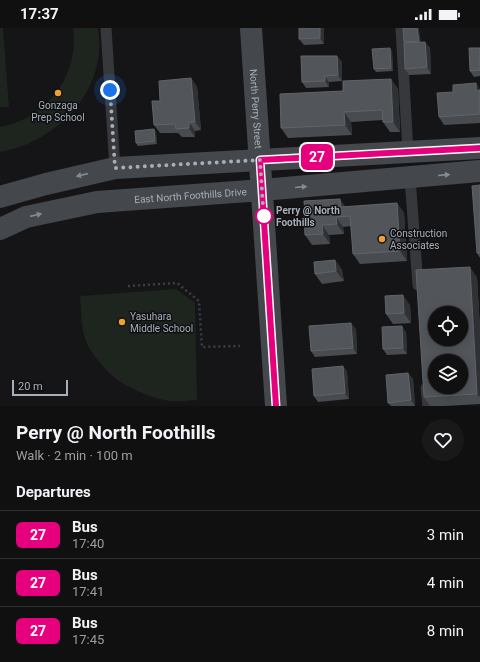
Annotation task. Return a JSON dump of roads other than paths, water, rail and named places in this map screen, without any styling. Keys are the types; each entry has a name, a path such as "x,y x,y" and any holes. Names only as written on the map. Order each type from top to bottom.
{"main road":[{"name":"North Perry Street","path":"251,28 276,406"},
{"path":"0,197 46,184 115,168 480,148"},
{"name":"East North Foothills Drive","path":"0,229 26,218 97,202 262,190 480,171"}],"lane":[{"path":"106,28 115,168"},
{"path":"401,28 408,152"},
{"path":"410,178 419,294"},
{"path":"425,376 428,406"}],"place":[{"name":"Gonzaga Prep School","path":"58,93"},
{"name":"Perry @ North Foothills","path":"264,216"},
{"name":"Construction Associates","path":"382,239"},
{"name":"Yasuhara Middle School","path":"122,322"}]}
